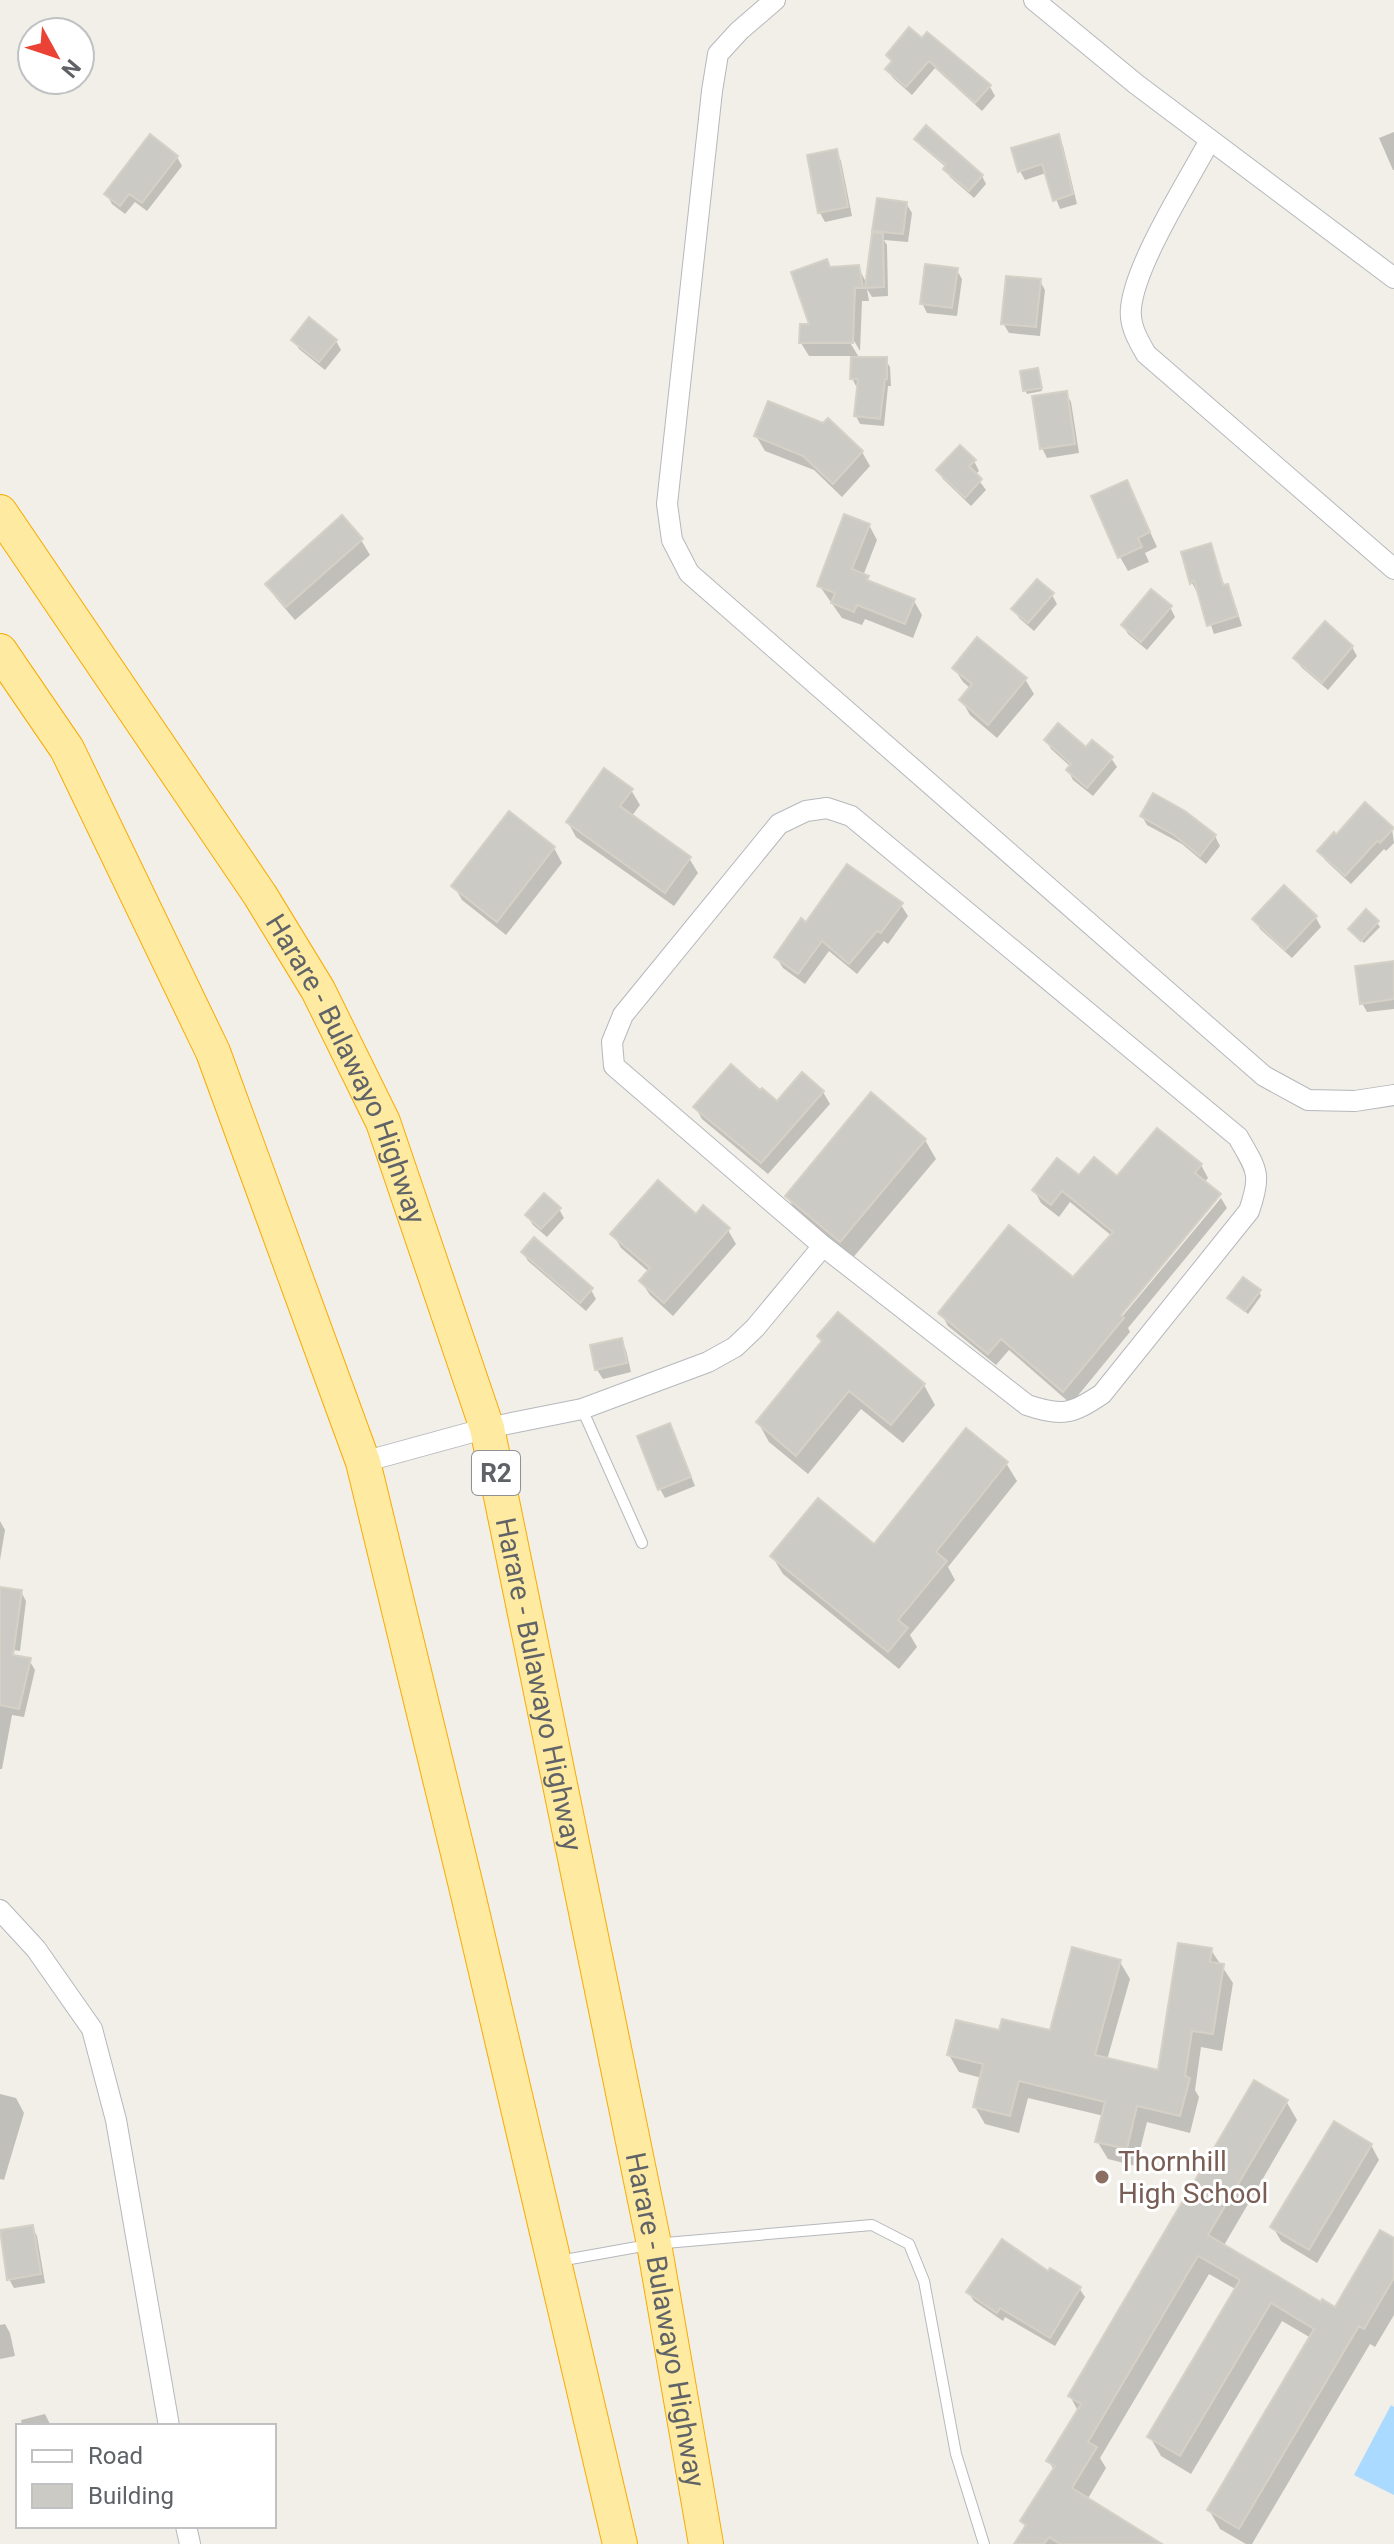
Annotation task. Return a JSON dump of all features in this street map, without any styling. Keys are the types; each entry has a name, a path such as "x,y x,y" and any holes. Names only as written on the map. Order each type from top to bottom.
{"highway":[{"name":"Harare - Bulawayo Highway","path":"0,512 260,895 318,990 383,1122 487,1428 654,2244 706,2544"},
{"path":"0,651 67,749 213,1052 363,1462 620,2544"}],"street":[{"path":"775,0 718,54 712,91 667,504 672,540 689,573 1264,1076 1308,1100 1355,1101 1394,1095"},
{"path":"1034,0 1136,84 1394,278"},
{"path":"1210,140 1147,258 1131,308 1134,334 1146,354 1394,569"},
{"path":"827,808 851,816 1238,1137 1253,1163 1258,1185 1249,1211 1102,1394 1079,1409 1052,1413 1027,1405 823,1246 614,1066 612,1042 623,1015 779,824 806,811 827,808"},
{"path":"363,1462 487,1428 582,1409 708,1362 735,1347 755,1328 823,1246"},
{"path":"0,1910 36,1949 92,2029 116,2120 169,2424"}],"lane":[{"path":"582,1409 642,1543"},
{"path":"553,2263 654,2244 872,2225 909,2244 924,2281 956,2454 984,2544"}],"water":[{"path":"1391,2405 1394,2407 1394,2495 1354,2475"}],"building":[{"path":"909,27 922,38 927,32 991,85 975,103 929,61 906,87 885,69 892,61 886,55"},
{"path":"926,125 983,175 969,191 943,169 946,165 914,139"},
{"path":"150,134 178,156 142,203 129,194 120,206 104,194"},
{"path":"1059,134 1073,194 1053,201 1042,164 1018,172 1011,148"},
{"path":"837,149 848,207 818,213 807,155"},
{"path":"877,198 907,202 903,234 872,231"},
{"path":"872,233 883,233 884,287 865,288"},
{"path":"827,259 830,267 859,265 863,288 855,288 853,343 799,343 800,324 809,324 791,272"},
{"path":"925,264 958,268 952,308 920,304"},
{"path":"1006,276 1041,279 1036,327 1001,324"},
{"path":"309,317 337,340 319,362 291,340"},
{"path":"851,357 887,357 887,379 880,419 854,416 858,379 850,379"},
{"path":"1038,368 1042,388 1023,391 1020,371"},
{"path":"1067,391 1075,444 1040,449 1032,396"},
{"path":"768,401 823,423 828,418 863,451 833,484 803,456 754,436"},
{"path":"960,445 976,460 969,466 982,479 965,498 936,470"},
{"path":"1127,480 1150,532 1138,538 1142,547 1118,558 1091,496"},
{"path":"844,514 870,524 852,569 869,576 867,580 915,599 905,624 857,605 854,612 831,603 835,593 817,586"},
{"path":"342,515 363,539 286,607 265,584"},
{"path":"1211,543 1223,585 1228,584 1238,616 1207,626 1194,580 1190,584 1181,552"},
{"path":"1037,579 1054,593 1028,623 1011,609"},
{"path":"1151,589 1172,606 1141,642 1121,625"},
{"path":"1325,621 1353,646 1322,683 1293,658"},
{"path":"977,637 1027,678 988,725 959,700 972,684 952,668"},
{"path":"1058,723 1086,747 1092,740 1113,757 1087,788 1066,770 1071,764 1044,740"},
{"path":"604,768 633,789 620,806 691,857 665,893 566,822"},
{"path":"1153,793 1185,811 1216,835 1200,856 1174,835 1140,816"},
{"path":"1365,802 1394,828 1380,843 1377,841 1345,876 1317,851"},
{"path":"509,811 555,847 497,922 451,886"},
{"path":"847,864 903,903 881,933 877,931 849,964 822,941 798,974 774,957 801,918 806,922"},
{"path":"1284,885 1317,916 1285,950 1252,919"},
{"path":"1366,909 1379,921 1361,941 1348,929"},
{"path":"1394,961 1394,999 1360,1004 1355,966"},
{"path":"731,1064 777,1101 802,1072 824,1091 761,1163 693,1107"},
{"path":"871,1092 926,1139 840,1242 785,1196"},
{"path":"1157,1128 1202,1164 1195,1173 1221,1194 1121,1315 1124,1318 1063,1392 1001,1339 988,1354 938,1313 1009,1225 1073,1277 1113,1232 1062,1191 1051,1205 1032,1190 1057,1158 1079,1175 1094,1157 1117,1176"},
{"path":"658,1180 696,1214 703,1205 730,1228 664,1303 639,1281 650,1268 610,1234"},
{"path":"544,1193 561,1208 541,1229 525,1215"},
{"path":"534,1237 593,1288 580,1303 521,1252"},
{"path":"1243,1277 1261,1290 1245,1311 1227,1298"},
{"path":"838,1312 925,1384 891,1425 849,1391 796,1456 756,1422 822,1341 817,1336"},
{"path":"622,1338 627,1363 595,1370 590,1345"},
{"path":"670,1423 691,1477 658,1490 637,1436"},
{"path":"966,1428 1008,1462 936,1552 947,1561 898,1620 908,1628 888,1652 770,1556 818,1498 874,1544"},
{"path":"0,1587 22,1590 13,1655 31,1658 19,1709 0,1705"},
{"path":"1178,1943 1212,1948 1210,1962 1224,1964 1213,2034 1192,2031 1185,2076 1190,2078 1180,2116 1137,2106 1127,2149 1095,2142 1105,2102 1019,2081 1010,2116 973,2107 983,2064 947,2055 956,2020 999,2030 1002,2019 1050,2030 1072,1947 1121,1960 1095,2055 1158,2070"},
{"path":"1254,2080 1288,2100 1208,2235 1321,2302 1322,2299 1335,2307 1380,2230 1394,2238 1394,2278 1364,2329 1359,2326 1239,2529 1207,2510 1314,2329 1271,2303 1180,2456 1147,2437 1240,2280 1198,2256 1088,2442 1097,2447 1072,2488 1162,2544 1060,2544 1049,2537 1044,2544 1014,2544 1026,2525 1020,2521 1055,2466 1046,2461 1081,2404 1068,2396"},
{"path":"1334,2121 1372,2144 1309,2250 1270,2227"},
{"path":"33,2225 41,2274 7,2280 0,2230"},
{"path":"1002,2239 1048,2271 1050,2268 1081,2287 1050,2338 1000,2308 997,2313 966,2292"}],"place":[{"name":"Thornhill High School","path":"1102,2177"}]}
